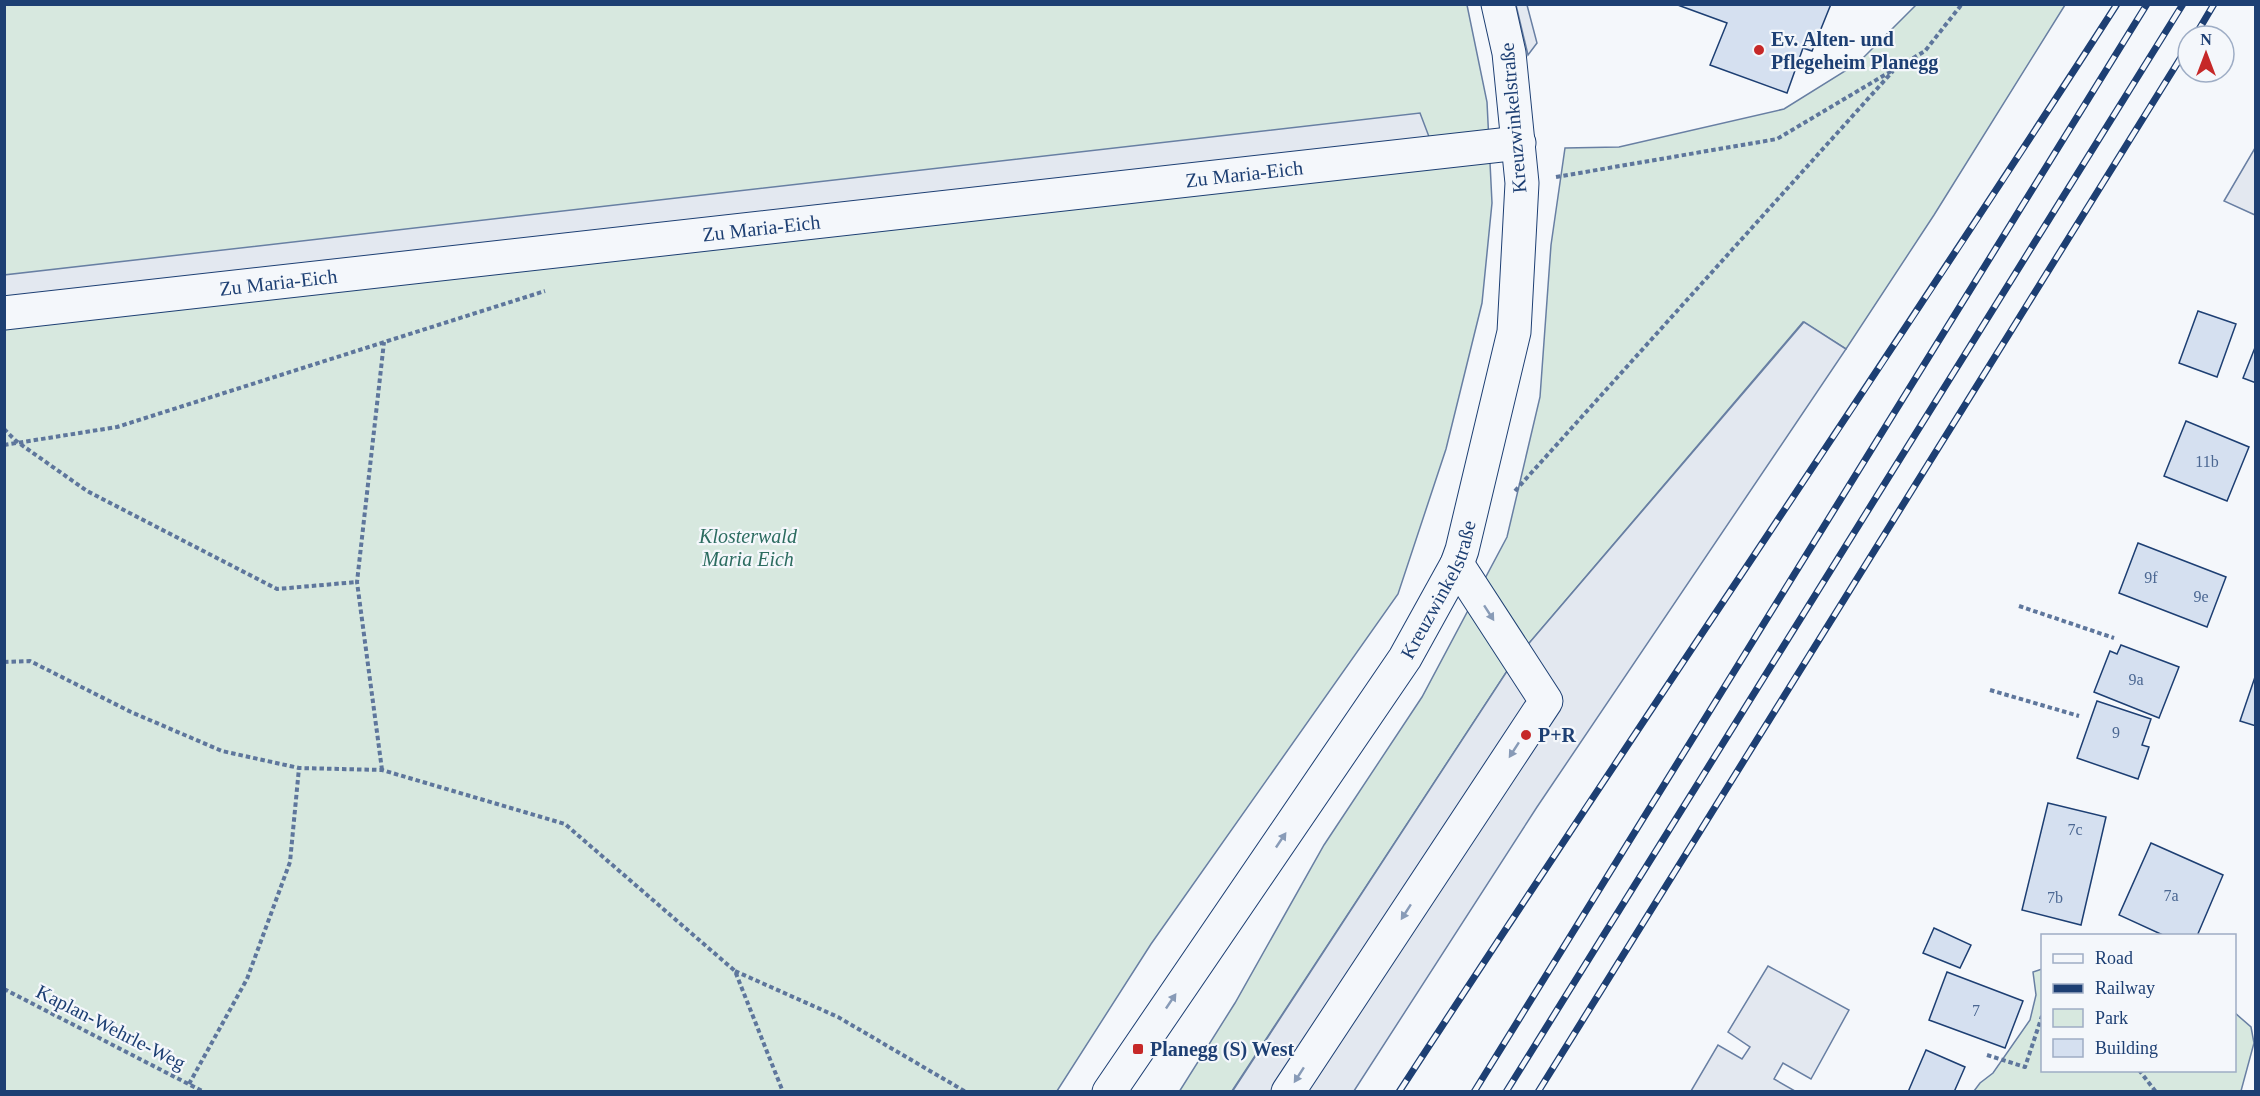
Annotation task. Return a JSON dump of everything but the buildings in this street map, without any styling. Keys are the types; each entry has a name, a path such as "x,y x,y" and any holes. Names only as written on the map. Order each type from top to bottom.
{"street":[{"name":"Kreuzwinkelstraße","path":"1109,1092 1405,658 1457,564 1514,332 1522,183 1509,52 1498,4"},
{"name":"Zu Maria-Eich","path":"4,314 1519,143"},
{"path":"1288,1092 1546,701 1457,564"}],"path":[{"path":"1522,183 1777,139 1925,51 1962,4"},
{"path":"1509,497 1896,68"},
{"path":"4,445 16,441 117,427 551,290"},
{"path":"382,770 357,582 384,342"},
{"path":"4,429 16,441 87,491 278,589 357,582"},
{"path":"2019,606 2114,638"},
{"path":"4,662 30,661 131,712 222,751 299,768 382,770 565,824 735,971 838,1017 966,1092"},
{"path":"1990,690 2079,716"},
{"path":"189,1084 247,979 290,862 299,768"},
{"path":"735,971 783,1092"},
{"name":"Kaplan-Wehrle-Weg","path":"4,989 204,1092"},
{"path":"1987,1055 2025,1067 2041,1022"},
{"path":"2140,1072 2156,1092"}],"green space":[{"name":"Klosterwald Maria Eich","path":"5,5 1467,5 1487,102 1492,203 1482,303 1446,449 1398,594 1151,944 1057,1091 5,1092"},
{"path":"1916,5 2065,5 1934,215 1846,349 1803,322 1513,662 1232,1091 1179,1092 1235,1003 1324,845 1422,697 1507,537 1540,397 1551,245 1565,148 1619,147 1784,109 1858,63"},
{"path":"2041,969 2041,1072 2236,1072 2236,1014 2251,1027 2254,1043 2241,1091 1974,1091 1993,1073 2030,1020 2036,995 2033,972"}],"shaded area":[{"path":"1516,5 1527,5 1537,43 1528,55"},
{"path":"1420,113 1439,163 5,324 4,275"},
{"path":"2255,148 2255,215 2224,201"},
{"name":"P+R","path":"1804,322 1846,349 1537,807 1354,1091 1232,1092 1513,662"},
{"path":"1768,966 1849,1010 1811,1079 1783,1063 1774,1079 1795,1091 1691,1091 1718,1045 1742,1059 1750,1047 1728,1032"}],"railway":[{"path":"1399,1092 1939,277 2117,4"},
{"path":"1474,1092 2147,4"},
{"path":"1506,1092 2183,4"},
{"path":"2202,24 2214,4"},
{"path":"1538,1092 2176,65"}],"place":[{"name":"Ev. Alten- und Pflegeheim Planegg","path":"1759,50"},
{"name":"P+R","path":"1526,735"},
{"name":"Planegg (S) West","path":"1138,1049"}]}
